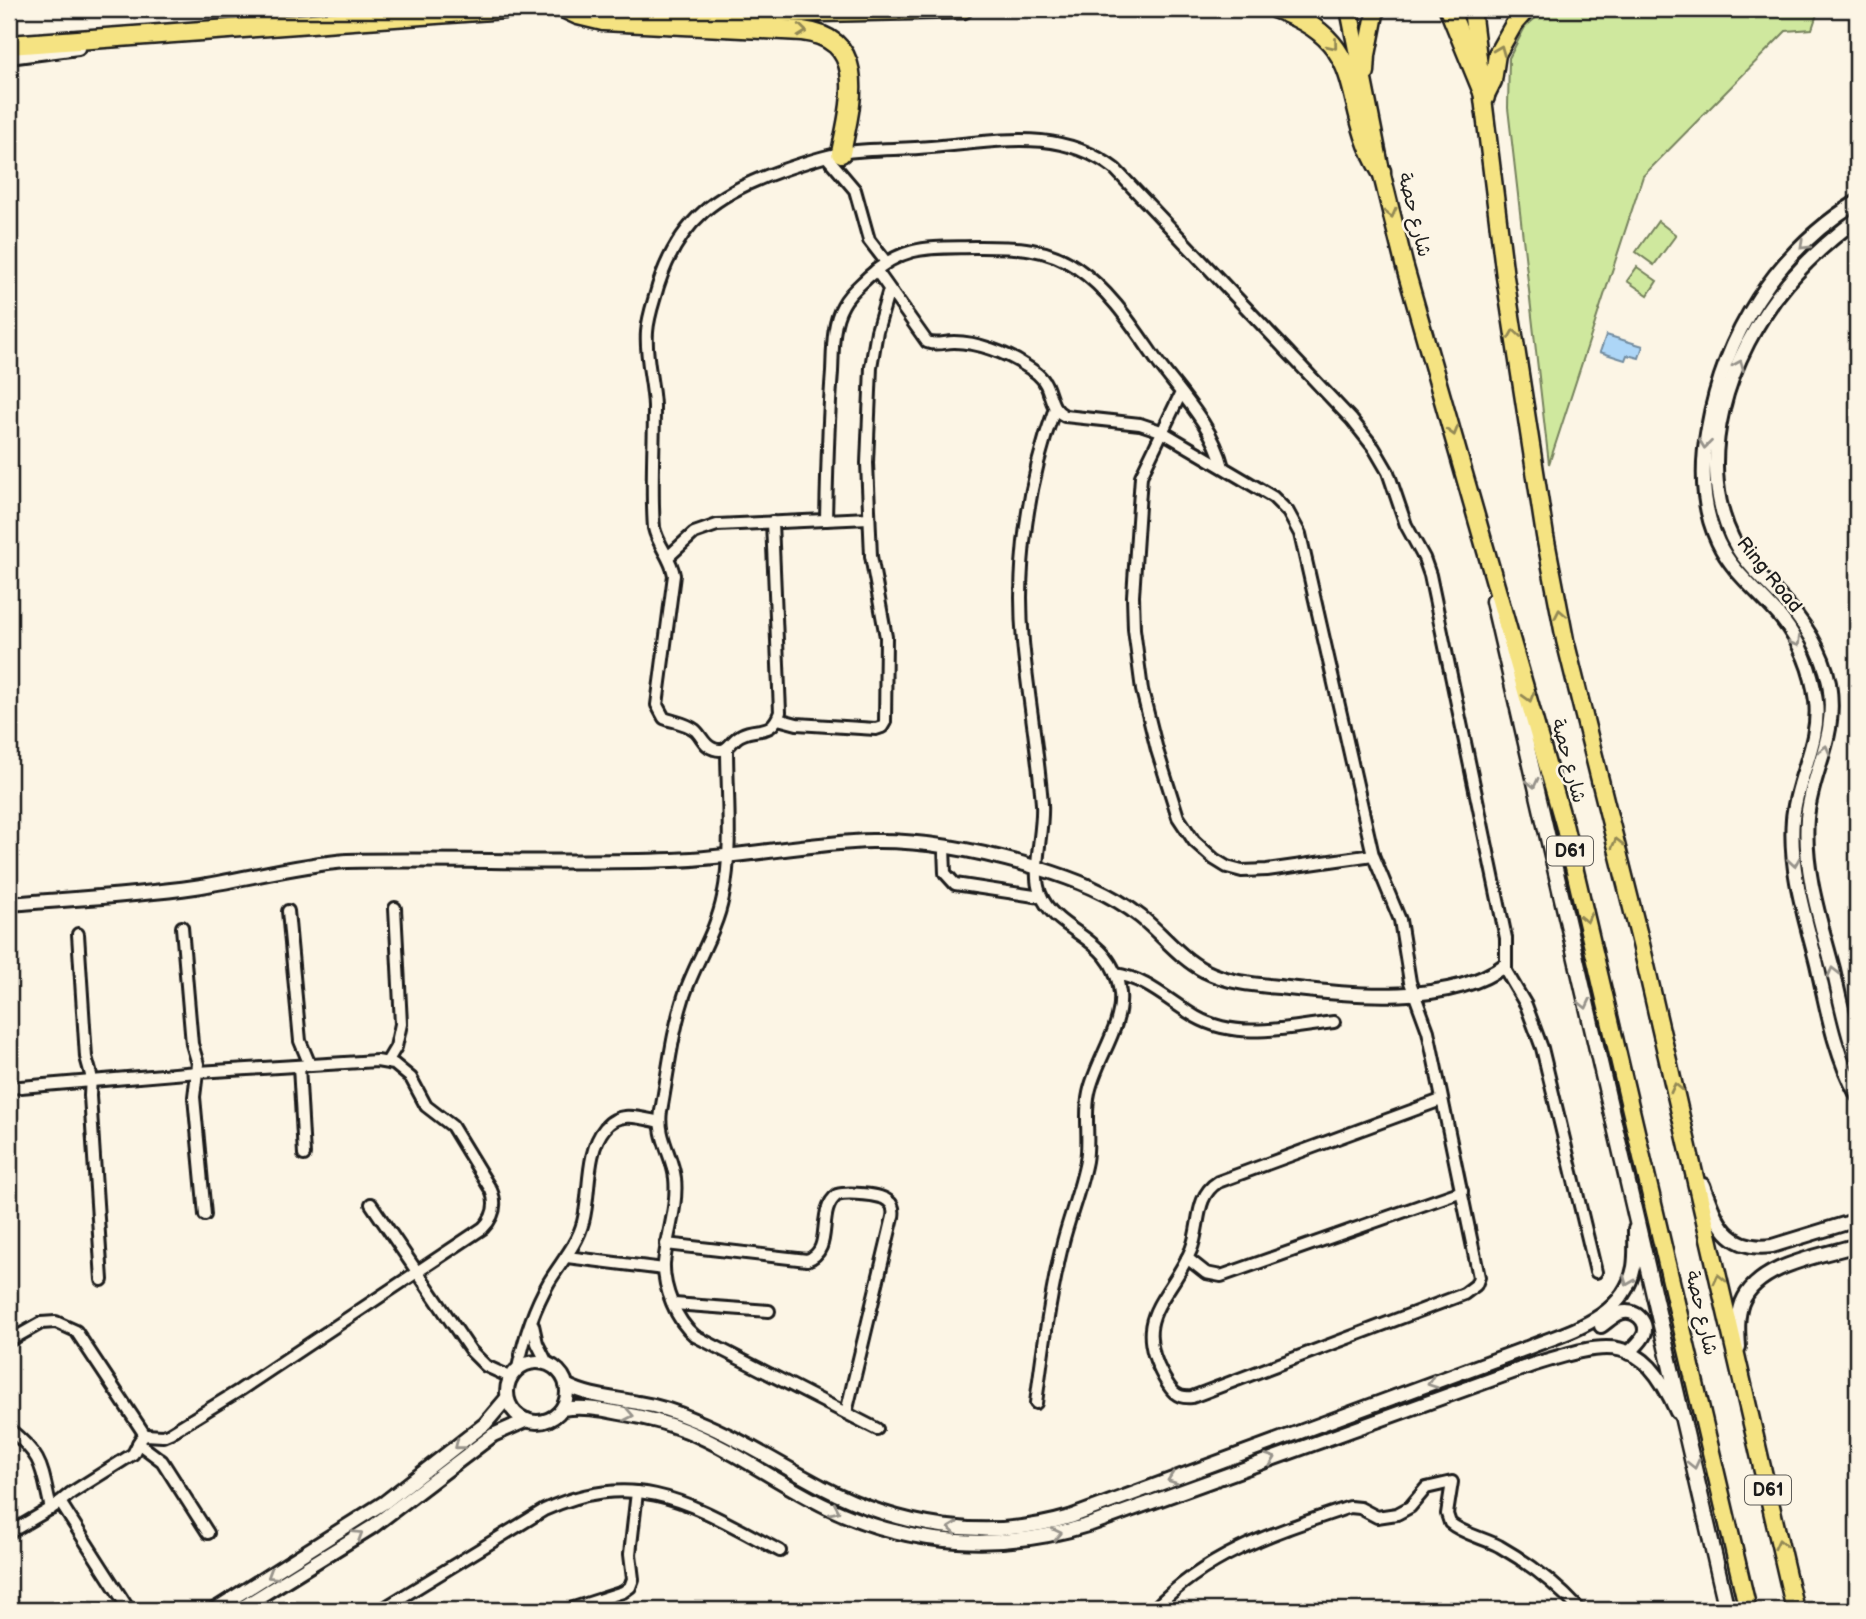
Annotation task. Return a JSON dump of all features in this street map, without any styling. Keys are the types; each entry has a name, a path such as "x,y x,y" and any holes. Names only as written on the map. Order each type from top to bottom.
{"highway":[{"path":"9,45 505,9"},
{"path":"565,9 586,18 603,21 802,31 826,38 845,57 852,80 852,94 834,155"},
{"path":"656,9 772,13 963,9"},
{"path":"1276,9 1313,26 1339,51 1351,78 1365,138 1381,171"},
{"path":"1449,9 1485,97"}],"main road":[{"name":"شارع حصة","path":"1349,9 1365,98 1404,264 1564,824 1748,1610"},
{"path":"1365,98 1367,55 1376,9"},
{"name":"شارع حصة","path":"1472,9 1485,97 1505,276 1545,536 1563,627 1584,722 1620,854 1796,1610"},
{"path":"1485,97 1493,80 1497,54 1514,24 1527,9"},
{"path":"1467,477 1471,519 1496,615 1522,737 1727,1610"}],"street":[{"path":"9,57 293,29 322,22"},
{"path":"772,522 781,705 778,719 765,730 741,734 727,748 710,748 695,730 683,723 667,720 658,709 673,568 654,528 654,403 647,345 650,312 662,275 685,233 702,213 722,196 756,179 834,155 1034,139 1065,144 1097,156 1123,177 1360,429 1388,472 1406,525 1430,575 1506,938 1505,965 1508,976 1529,1012 1542,1048 1597,1272"},
{"path":"834,155 855,190 869,240 886,262"},
{"name":"Ring Road","path":"1857,202 1800,248 1754,303 1721,371 1706,437 1704,479 1709,516 1731,565 1782,619 1802,652 1811,675 1817,704 1816,729 1793,817 1792,847 1804,914 1835,1042 1857,1095"},
{"name":"Ring Road","path":"1857,219 1834,237 1786,285 1748,342 1734,374 1724,408 1716,466 1718,495 1726,524 1739,550 1758,575 1804,624 1821,657 1828,681 1830,730 1811,795 1806,840 1817,906 1857,1061"},
{"path":"827,520 828,436 836,325 847,298 876,270 908,251 933,246 1015,246 1056,257 1087,275 1106,294 1211,435 1223,467"},
{"path":"876,270 927,342 936,345 963,343 1014,359 1042,378 1055,408 1069,417 1133,423 1161,431 1273,497 1288,512 1297,527 1373,855 1400,920 1408,970 1428,1031 1480,1273 1476,1286 1469,1292 1185,1398 1172,1392 1155,1362 1150,1333 1158,1303 1187,1258 1196,1235 1202,1199 1208,1189 1217,1182 1441,1100"},
{"path":"778,719 791,723 876,729 884,725 886,637 873,573 867,424 871,367 877,331 889,290"},
{"path":"1181,393 1145,463 1139,484 1133,597 1134,629 1149,720 1178,817 1194,841 1214,859 1227,867 1242,871 1373,855"},
{"path":"1036,1404 1055,1280 1085,1163 1089,1090 1119,1011 1120,992 1107,958 1094,944 1055,914 1041,897 1037,883 1036,867 1042,813 1023,640 1022,579 1033,481 1055,408"},
{"path":"668,556 687,537 702,529 724,524 869,518"},
{"path":"727,748 727,875 717,920 689,982 679,1013 660,1122 661,1137 673,1166 675,1182 663,1269 681,1321 695,1336 877,1429"},
{"path":"9,904 166,891 300,866 336,862 653,861 874,841 944,847 996,857 1076,881 1115,899 1139,916 1184,958 1217,977 1240,982 1350,995 1414,993 1469,982 1488,976 1505,965"},
{"path":"944,847 945,873 955,884 1041,897"},
{"path":"387,1062 396,1047 401,1024 396,908"},
{"path":"288,911 300,1041 305,1065 304,1155"},
{"path":"182,927 192,1044 198,1064 194,1097 205,1215"},
{"path":"78,934 86,1057 91,1080 102,1280"},
{"path":"1115,974 1139,981 1199,1019 1223,1027 1259,1031 1334,1022"},
{"path":"9,1088 198,1072 387,1062 406,1072 426,1106 452,1126 491,1190 495,1201 491,1219 483,1227 240,1390 170,1433 141,1439"},
{"path":"527,1420 516,1413 507,1398 506,1389 544,1291 576,1241 584,1220 593,1155 605,1127 615,1119 628,1116 660,1122"},
{"path":"1691,1155 1716,1220 1739,1242 1759,1247 1857,1220"},
{"path":"1187,1258 1206,1273 1221,1276 1462,1191"},
{"path":"666,1244 807,1260 820,1251 827,1208 837,1195 848,1193 882,1197 889,1201 894,1213 846,1413"},
{"path":"372,1203 471,1351 486,1366 514,1372 531,1362 547,1363"},
{"path":"566,1385 589,1394 660,1408 696,1420 835,1493 882,1512 936,1526 989,1530 1025,1528 1070,1517 1527,1348 1601,1316 1621,1297 1630,1281 1634,1263 1635,1214"},
{"path":"1834,1227 1841,1241 1836,1252"},
{"path":"1795,1239 1793,1252 1802,1261"},
{"path":"1740,1370 1738,1316 1742,1301 1750,1288 1775,1270 1857,1245"},
{"path":"566,1257 663,1269"},
{"path":"674,1304 769,1311"},
{"path":"1552,1338 1587,1332 1620,1313 1629,1312 1640,1317 1645,1329 1640,1341 1629,1353"},
{"path":"9,1341 41,1323 56,1322 76,1331 141,1439 162,1461 208,1533"},
{"path":"533,1322 537,1343 547,1363 561,1373 566,1385 567,1397 562,1409"},
{"path":"1527,1348 1532,1365"},
{"path":"238,1610 372,1527 494,1435 527,1420 546,1420 562,1409 578,1407 597,1408 654,1420 685,1430 815,1501 887,1529 936,1540 986,1542 1050,1535 1091,1524 1532,1365 1589,1348 1613,1348 1629,1353 1649,1365 1660,1377 1687,1436"},
{"path":"214,1610 385,1502 485,1424 507,1398"},
{"path":"9,1429 36,1455 55,1505 126,1605"},
{"path":"9,1533 132,1454 141,1439"},
{"path":"1153,1610 1195,1574 1244,1545 1350,1507 1360,1508 1377,1517 1397,1514 1410,1507 1426,1488 1452,1482 1447,1514 1450,1523 1519,1558 1552,1583 1580,1610"},
{"path":"381,1610 544,1510 580,1496 609,1491 663,1496 690,1504 780,1552"},
{"path":"567,1610 623,1592 630,1587 633,1579 630,1554 637,1492"}],"green space":[{"path":"1546,9 1818,11 1812,29 1786,31 1643,176 1549,464 1508,108 1509,58 1525,27"},
{"path":"1658,221 1676,235 1654,265 1636,252"},
{"path":"1637,267 1657,281 1648,295 1627,281"}],"water":[{"path":"1606,335 1643,346 1639,358 1627,355 1625,360 1600,352"}]}
